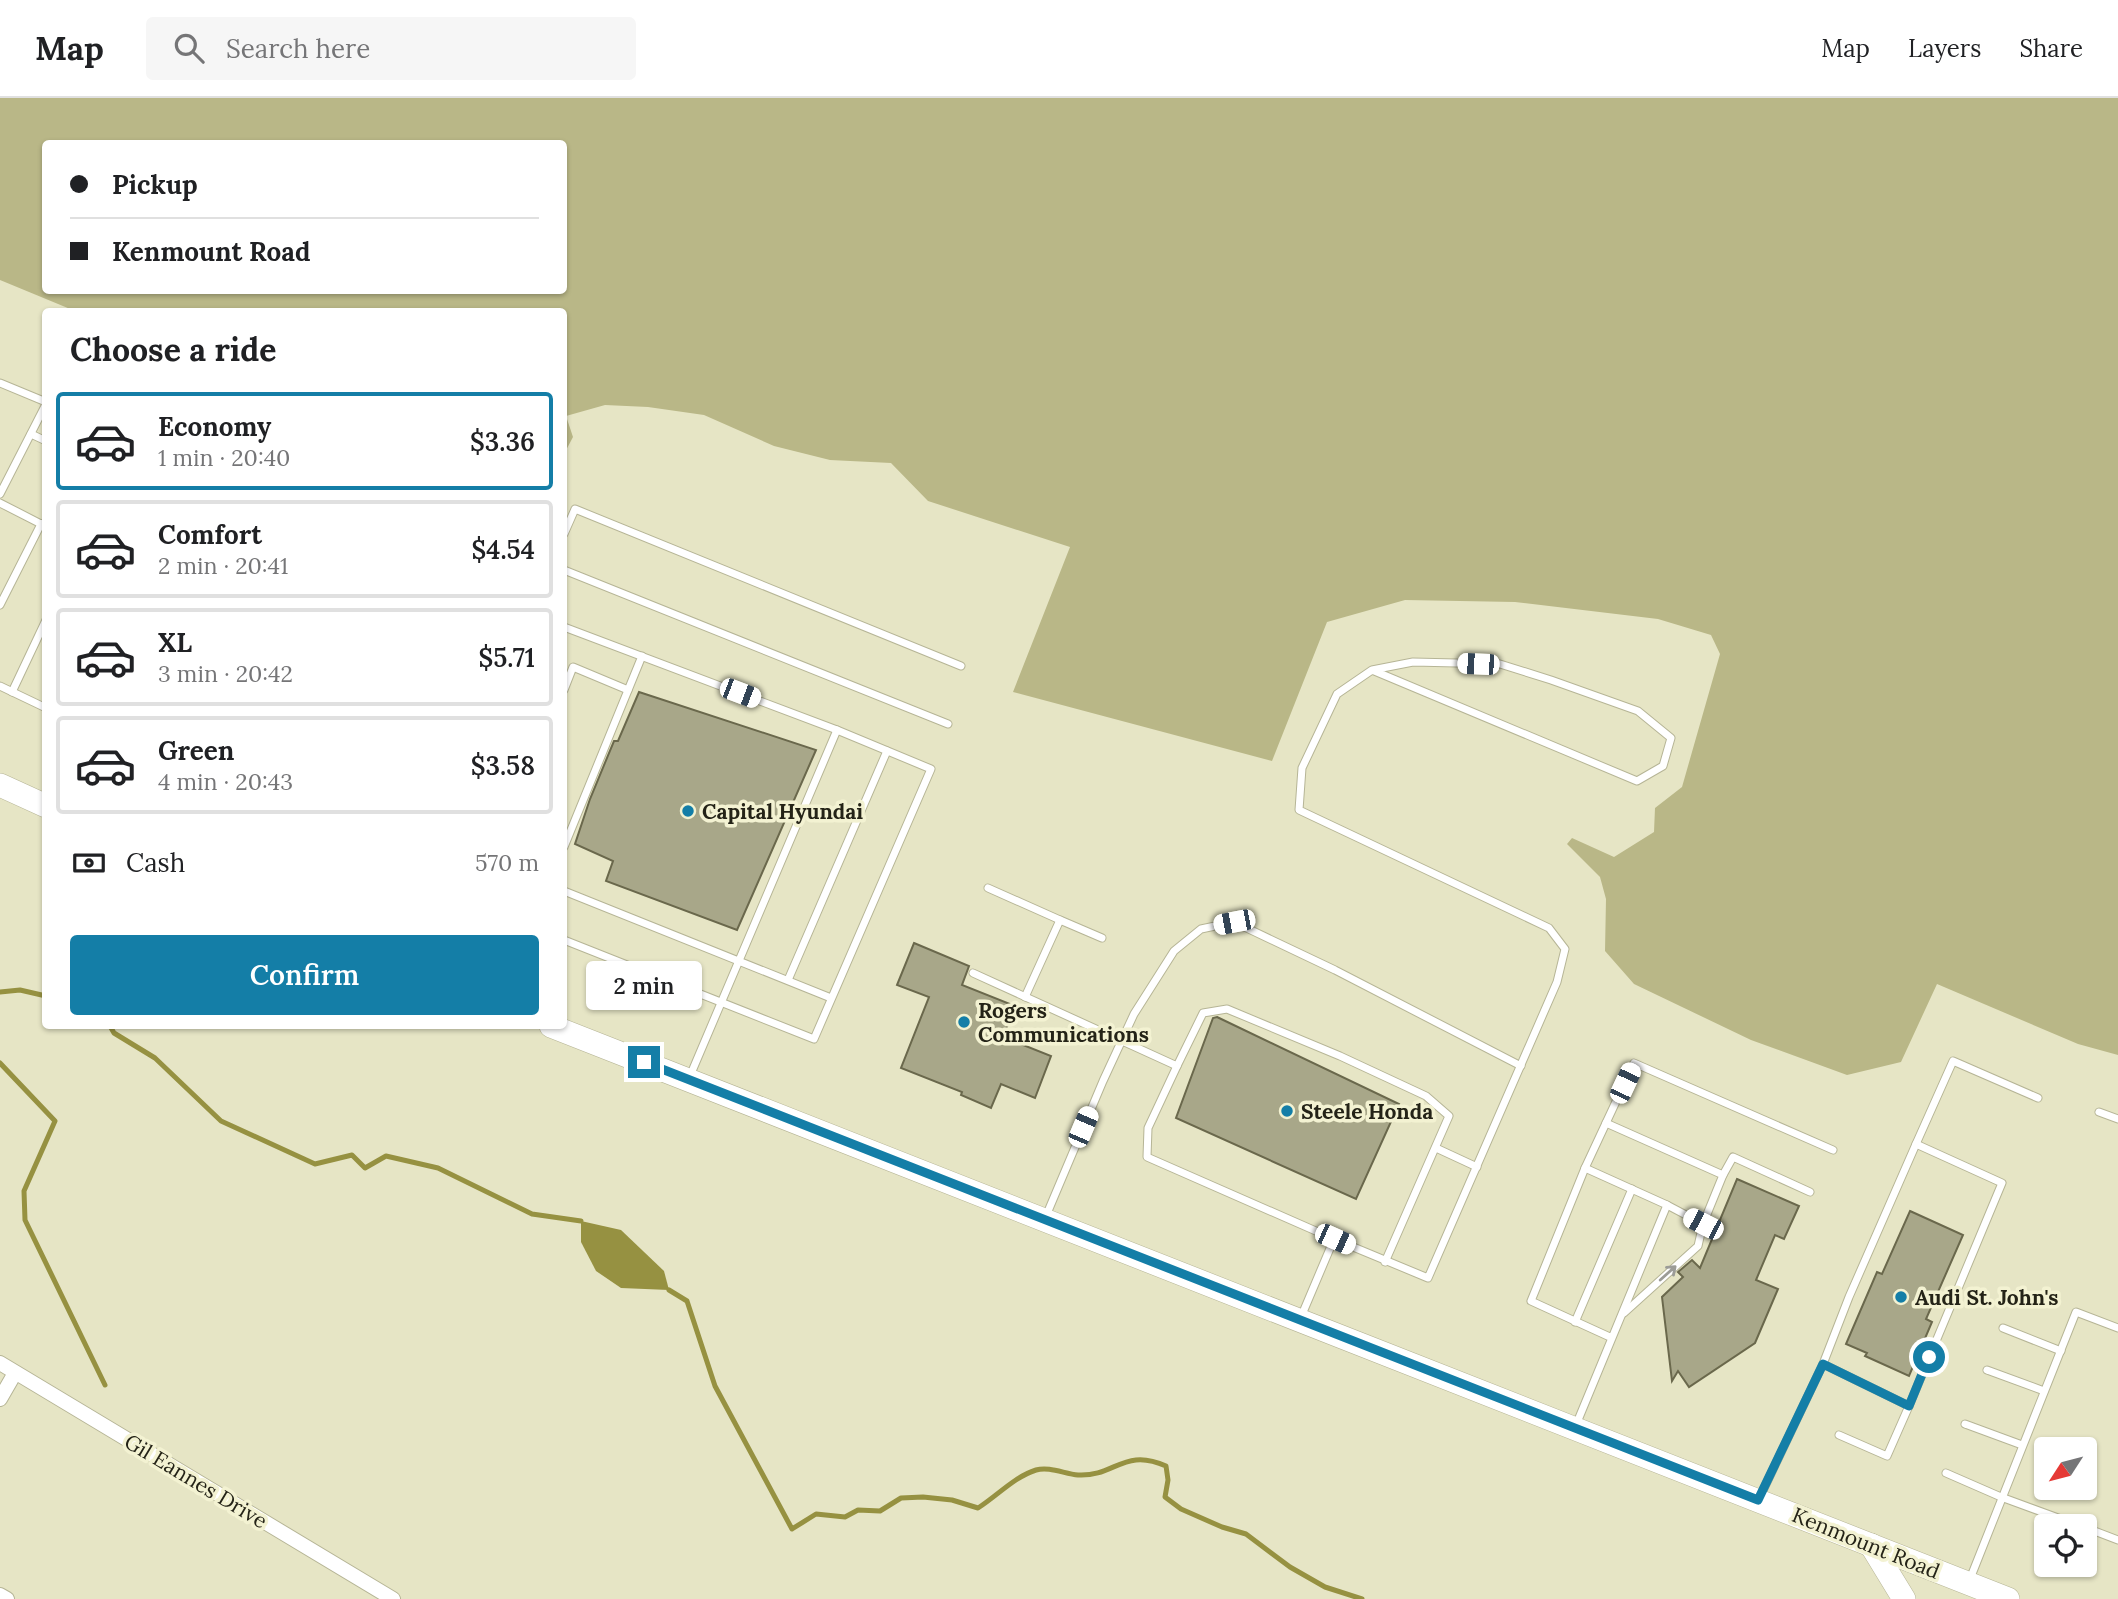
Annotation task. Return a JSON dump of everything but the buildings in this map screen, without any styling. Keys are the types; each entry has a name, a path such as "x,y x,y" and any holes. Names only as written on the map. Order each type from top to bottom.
{"main road":[{"path":"0,785 42,804"},
{"name":"Kenmount Road","path":"559,1029 2008,1599"},
{"path":"1871,1545 1904,1599"}],"street":[{"name":"Gil Eannes Drive","path":"0,1363 393,1599"},
{"path":"0,1399 15,1373"},
{"path":"0,1595 7,1599"}],"lane":[{"path":"0,383 42,401"},
{"path":"0,494 42,411"},
{"path":"31,434 42,440"},
{"path":"0,503 42,523"},
{"path":"567,527 575,509 961,666"},
{"path":"0,605 42,525"},
{"path":"567,571 948,724"},
{"path":"12,692 42,628"},
{"path":"567,628 837,730 931,769 814,1039 567,941"},
{"path":"567,841 642,656"},
{"path":"1372,670 1637,781 1663,766 1671,738 1638,711 1500,664 1413,662 1372,670 1337,694 1302,768 1299,810 1549,928 1565,949 1557,982 1429,1278 1385,1262 1147,1157 1148,1128 1203,1013 1227,1009 1340,1056 1426,1096 1449,1116 1385,1262"},
{"path":"567,665 628,690"},
{"path":"567,682 573,667"},
{"path":"0,687 42,706"},
{"path":"689,1080 837,730"},
{"path":"788,980 887,751"},
{"path":"988,888 1102,938"},
{"path":"567,892 831,998"},
{"path":"1025,997 1060,919"},
{"path":"1044,1220 1134,1014 1174,951 1201,929 1234,922 1335,970 1521,1066"},
{"path":"973,973 1177,1066"},
{"path":"1758,1500 1823,1364 1849,1297 1953,1061 2038,1098"},
{"path":"1612,1338 1531,1301 1585,1168 1634,1063 1833,1150"},
{"path":"2099,1112 2118,1119"},
{"path":"1606,1123 1723,1175"},
{"path":"1839,1435 1887,1455 2001,1183 1916,1144"},
{"path":"1436,1148 1477,1167"},
{"path":"1621,1316 1698,1246 1703,1224 1733,1157 1810,1192"},
{"path":"1585,1168 1703,1224"},
{"path":"1575,1322 1632,1189"},
{"path":"1575,1427 1667,1205"},
{"path":"1300,1320 1335,1239"},
{"path":"1968,1583 2076,1312 2118,1328"},
{"path":"2003,1328 2060,1351"},
{"path":"1823,1364 1909,1406"},
{"path":"1987,1370 2044,1391"},
{"path":"1965,1423 2022,1446"},
{"path":"1946,1473 2047,1514"},
{"path":"2097,1532 2118,1540"}],"shaded area":[{"path":"0,98 2118,98 2118,1055 2078,1044 1937,984 1901,1062 1847,1075 1751,1040 1634,984 1605,951 1606,899 1600,877 1567,844 1572,838 1614,857 1654,832 1655,808 1682,787 1720,654 1711,635 1658,619 1515,602 1405,600 1327,622 1272,761 1013,692 1070,547 928,501 891,463 830,460 774,446 704,415 648,407 605,405 567,416 567,308 68,308 0,280"},
{"path":"567,419 573,437 567,448"},
{"path":"581,1221 621,1230 664,1271 669,1290 621,1288 596,1271 581,1242"}],"waterway":[{"path":"0,992 20,990 42,995"},
{"path":"112,1029 155,1058 221,1121 315,1164 352,1155 365,1168 386,1156 438,1168 532,1214 581,1221"},
{"path":"0,1063 55,1121 24,1191 25,1220 105,1385"},
{"path":"669,1290 687,1301 715,1386 792,1529 816,1514 845,1517 858,1510 880,1511 901,1498 952,1500 978,1508 1013,1482 1036,1470 1091,1474 1129,1461 1152,1461 1166,1466 1168,1480 1165,1497 1181,1509 1246,1534 1290,1567 1325,1587 1362,1599"}],"place":[{"name":"Capital Hyundai","path":"688,811"},
{"name":"Rogers Communications","path":"964,1022"},
{"name":"Steele Honda","path":"1287,1111"},
{"name":"Audi St. John's","path":"1901,1297"}],"route":[{"path":"644,1062 1758,1500 1823,1364 1909,1406 1929,1357"}]}
